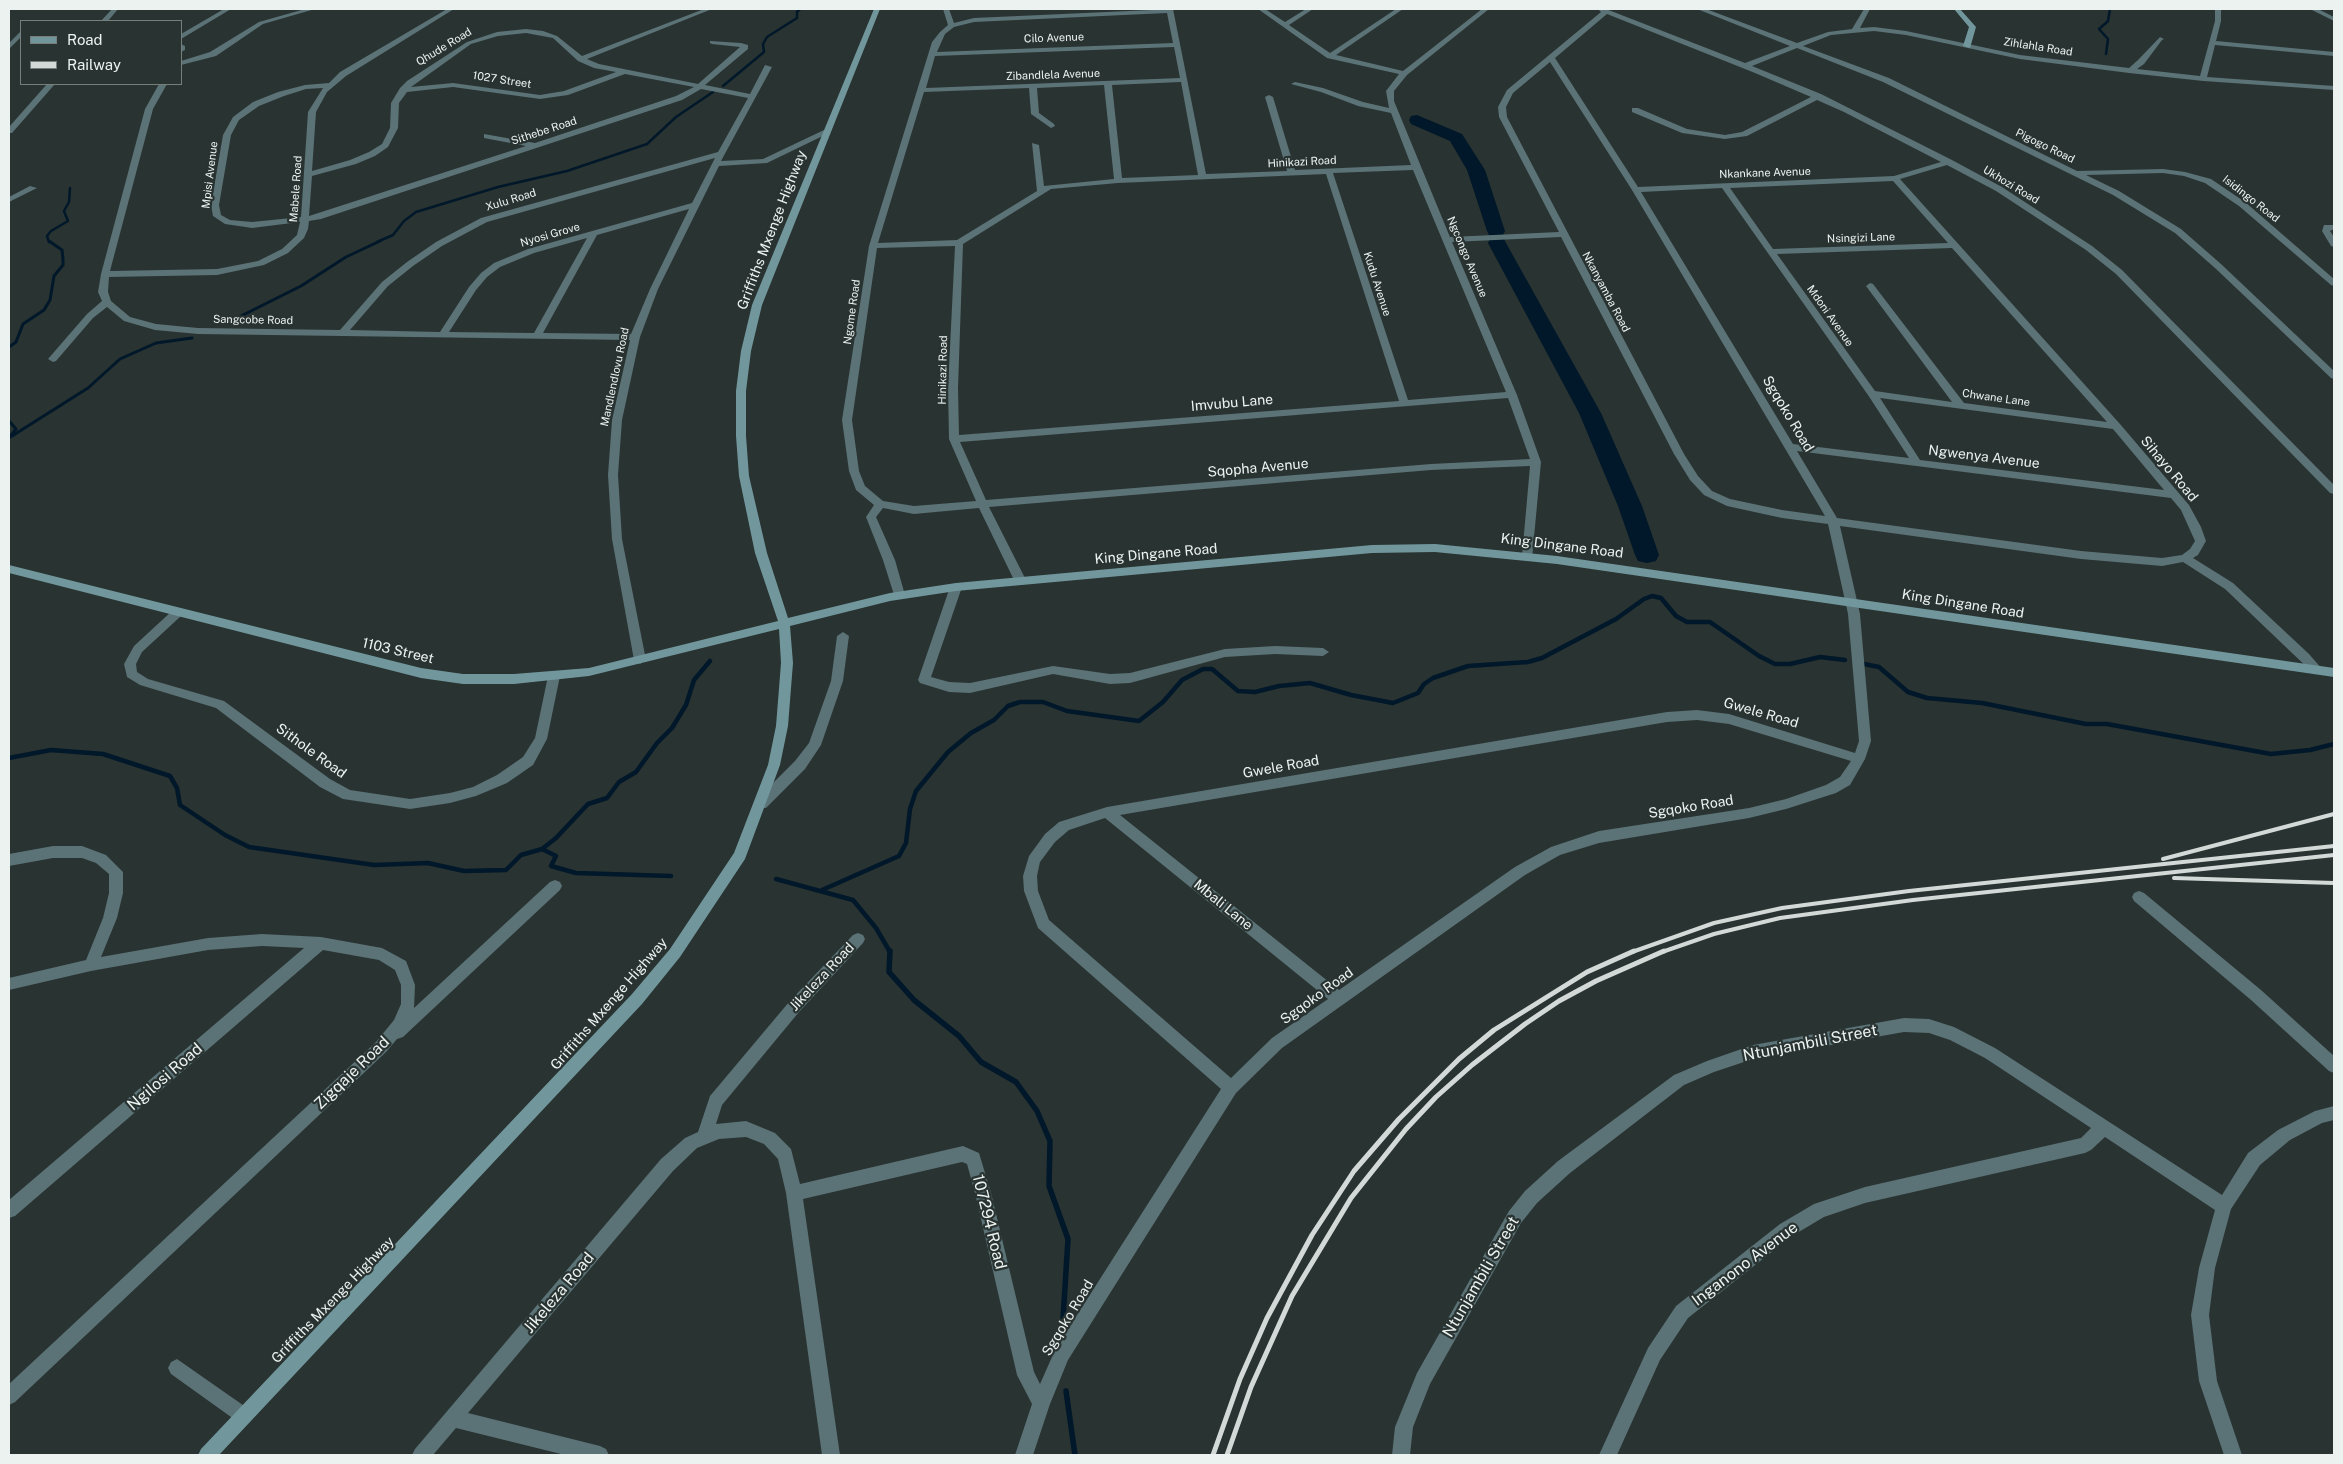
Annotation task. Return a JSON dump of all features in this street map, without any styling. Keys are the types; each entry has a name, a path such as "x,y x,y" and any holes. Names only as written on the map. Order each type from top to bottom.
{"street":[{"path":"105,20 115,9"},
{"path":"182,36 228,9"},
{"path":"182,63 213,54 261,24 312,9"},
{"name":"Mabele Road","path":"105,274 217,272 247,267 285,251 301,236 305,220 312,112 329,85 451,9"},
{"path":"581,59 709,9"},
{"name":"Griffiths Mxenge Highway","path":"207,1455 637,999 675,953 740,855 774,765 782,726 787,663 784,622 761,553 744,476 741,436 741,391 746,351 757,306 877,9"},
{"path":"946,9 952,26 992,18 1171,10 1203,178"},
{"path":"1260,9 1330,56 1404,73"},
{"path":"1285,26 1310,9"},
{"path":"1330,56 1400,9"},
{"name":"Ngcongo Avenue","path":"1486,9 1404,73 1390,91 1390,101 1416,168 1512,395 1536,462 1528,556"},
{"name":"Pigogo Road","path":"1700,9 1886,80 2116,193 2178,231 2334,376"},
{"path":"1957,9 1974,27 1968,46"},
{"path":"2203,79 2218,21 2218,9"},
{"path":"2313,9 2334,19"},
{"name":"Nkanyamba Road","path":"1603,10 1551,58 1510,92 1502,107 1504,117 1563,234 1679,454 1699,485 1708,493 1727,502 1782,514 1833,520"},
{"name":"Ukhozi Road","path":"1603,10 1818,96 1950,162 2006,194 2089,248 2120,272 2334,491"},
{"path":"1855,30 1866,10"},
{"name":"Ngome Road","path":"952,26 942,34 932,54 923,90 909,123 873,246 847,420 854,471 860,488 880,504 887,507 914,510 982,504"},
{"name":"Zihlahla Road","path":"1745,66 1830,33 1855,30 1898,32 2020,57 2129,71 2203,79 2334,88"},
{"name":"Qhude Road","path":"307,174 353,162 372,154 385,145 394,128 395,103 403,90 418,76 469,43 497,34 526,31 551,35 581,59 597,66 751,96"},
{"path":"2129,71 2141,62 2160,39"},
{"path":"9,47 15,40"},
{"name":"Sithebe Road","path":"305,220 679,98 694,91 744,47 739,44 712,42"},
{"path":"2212,43 2334,54"},
{"name":"Cilo Avenue","path":"932,54 1176,44"},
{"name":"Sgqoko Road","path":"1024,1455 1041,1403 1062,1354 1231,1088 1278,1043 1520,871 1556,851 1599,837 1786,804 1831,789 1845,780 1859,759 1865,741 1852,602 1833,520 1636,190 1551,58"},
{"name":"Mandlendlovu Road","path":"640,660 617,539 613,475 616,420 635,337 654,289 721,154 768,68"},
{"name":"1027 Street","path":"403,90 453,85 540,97 565,93 624,72"},
{"name":"Zibandlela Avenue","path":"923,90 1184,80"},
{"path":"1108,84 1118,180"},
{"path":"1295,84 1323,90 1361,104 1394,111"},
{"path":"9,131 50,85"},
{"path":"53,359 90,316 107,302 103,292 105,274 149,109 162,85"},
{"name":"Mpisi Avenue","path":"305,220 252,225 228,222 217,216 215,205 227,135 230,127 239,116 256,104 294,90 329,85"},
{"path":"1033,87 1035,114 1051,126"},
{"path":"1635,110 1686,131 1725,137 1744,134 1818,96"},
{"path":"1269,97 1292,174"},
{"path":"716,164 764,161 827,132"},
{"path":"487,136 536,146"},
{"path":"1035,145 1041,191"},
{"name":"Xulu Road","path":"343,333 385,284 439,244 484,220 721,154"},
{"path":"1895,178 1950,162"},
{"name":"Hinikazi Road","path":"1020,580 982,504 954,439 953,388 959,243 1041,191 1068,184 1118,180 1416,168"},
{"name":"Isidingo Road","path":"2076,173 2163,171 2185,174 2208,181 2242,204 2334,283"},
{"name":"Kudu Avenue","path":"1329,172 1404,402"},
{"name":"Nkankane Avenue","path":"1636,190 1895,178"},
{"name":"Sihayo Road","path":"1895,178 2116,426 2174,495 2196,527 2200,541 2194,552 2185,558"},
{"name":"Mdoni Avenue","path":"1724,186 1872,394 1916,462"},
{"path":"9,200 33,188"},
{"name":"Nyosi Grove","path":"444,334 472,290 497,265 531,251 695,205"},
{"path":"2334,227 2327,227 2326,231 2334,244"},
{"path":"537,336 594,234"},
{"path":"1448,240 1563,234"},
{"path":"873,246 959,243"},
{"name":"Nsingizi Lane","path":"1770,252 1953,245"},
{"path":"2321,272 2334,269"},
{"path":"1870,286 1961,406"},
{"name":"Sangcobe Road","path":"107,302 127,319 155,327 198,331 635,337"},
{"name":"Chwane Lane","path":"1872,394 2116,426"},
{"name":"Imvubu Lane","path":"954,439 1404,402 1512,395"},
{"name":"Ngwenya Avenue","path":"1790,447 2174,495"},
{"name":"Sqopha Avenue","path":"982,504 1422,468 1536,462"},
{"path":"880,504 871,517 889,560 899,595"},
{"path":"1833,520 2081,556 2162,562 2185,558 2235,591 2317,670"},
{"name":"King Dingane Road","path":"784,622 899,595 956,587 1372,549 1435,548 1528,556 2334,673"},
{"name":"1103 Street","path":"9,569 421,674 463,679 514,679 589,672 784,622"},
{"path":"956,587 924,680 949,687 970,688 1053,670 1110,678 1130,678 1225,653 1275,650 1323,652"},
{"name":"Sithole Road","path":"177,613 138,649 130,664 131,674 144,682 220,704 325,783 348,795 377,800 410,804 450,798 476,791 502,779 528,761 540,739 554,676"},
{"path":"760,804 800,765 815,745 837,682 843,636"},
{"name":"Gwele Road","path":"1231,1088 1042,924 1031,891 1030,876 1034,860 1050,838 1064,826 1088,816 1106,812 1667,716 1697,714 1729,719 1859,759"},
{"name":"Mbali Lane","path":"1106,812 1340,999"},
{"path":"9,860 54,852 82,852 101,859 116,872 116,893 110,918 90,965"},
{"path":"381,1048 555,886"},
{"path":"2139,897 2256,996 2334,1066"},
{"name":"Jikeleza Road","path":"704,1137 715,1100 794,1007 858,939"},
{"name":"Zigqaje Road","path":"9,984 90,965 240,940 321,943 382,954 401,966 408,985 408,1004 399,1025 381,1048 9,1396"},
{"name":"Ngilosi Road","path":"9,1210 321,943"},
{"name":"Ntunjambili Street","path":"1401,1455 1404,1427 1423,1379 1515,1217 1530,1197 1564,1168 1680,1080 1712,1066 1753,1052 1904,1025 1929,1026 1954,1034 1990,1053 2224,1206"},
{"path":"2233,1455 2208,1381 2200,1316 2207,1268 2224,1206 2254,1159 2284,1135 2320,1116 2334,1113"},
{"name":"Inganono Avenue","path":"1608,1455 1654,1354 1682,1312 1786,1230 1820,1210 1865,1195 2085,1145 2103,1128"},
{"name":"Jikeleza Road","path":"421,1455 667,1165 691,1143 704,1137 718,1131 746,1129 769,1138 785,1155 794,1193 831,1455"},
{"name":"107294 Road","path":"794,1193 963,1154 973,1159 983,1193 1026,1375 1041,1403"},
{"path":"178,1368 244,1416"},
{"path":"453,1418 600,1455"}],"waterway":[{"path":"723,86 764,52 763,44 767,37 797,18 797,12 800,9"},
{"path":"2106,54 2108,39 2099,29 2108,21 2110,9"},
{"path":"377,242 393,235 404,221 416,212 498,187 567,171 647,144 676,117 713,92"},
{"path":"1417,120 1456,138 1476,170 1496,231"},
{"path":"49,242 47,236 51,231 68,221 64,211 69,202 70,188"},
{"path":"9,347 16,342 23,324 44,310 50,300 54,276 63,265 63,259 62,250 49,241"},
{"path":"227,323 301,286 346,257 380,241"},
{"path":"1497,243 1590,413 1630,506 1647,555"},
{"path":"12,436 88,388 120,359 156,343 192,338"},
{"path":"9,421 16,429 9,438"},
{"path":"1652,588 1652,596"},
{"path":"822,890 899,856 906,843 910,809 916,791 948,752 971,733 994,720 1008,706 1020,702 1043,702 1067,711 1139,721 1163,702 1182,680 1203,669 1212,669 1238,691 1255,692 1279,686 1310,683 1351,695 1393,703 1418,693 1424,684 1433,678 1468,666 1528,662 1542,658 1616,619 1644,599 1652,596 1661,598 1676,616 1687,622 1710,622 1759,656 1775,664 1790,664 1820,657 1845,660"},
{"path":"542,849 556,838 588,804 607,798 619,782 636,772 657,743 672,728 686,705 694,680 710,661"},
{"path":"1864,664 1879,667 1908,692 1927,698 1982,703 2086,724 2107,724 2271,754 2310,750 2334,744"},
{"path":"9,758 51,750 103,754 170,776 177,788 180,805 225,835 249,847 374,865 428,863 464,871 506,870 521,855 542,849"},
{"path":"542,849 556,856 551,866 576,873 671,876"},
{"path":"776,879 853,900 876,928 890,952"},
{"path":"890,952 889,972 914,1000 959,1036 981,1062 1016,1082 1037,1111 1050,1141 1049,1186 1068,1239 1063,1319"},
{"path":"1066,1391 1075,1455"}],"railway":[{"path":"2163,859 2334,814"},
{"path":"1632,952 1714,923 1782,908 1909,891 2334,846"},
{"path":"1662,952 1714,934 1780,918 1913,900 2334,855"},
{"path":"2174,878 2334,883"},
{"path":"1213,1455 1240,1379 1267,1318 1312,1235 1354,1171 1399,1119 1459,1059 1494,1030 1587,972 1634,951"},
{"path":"1227,1455 1251,1387 1292,1296 1351,1198 1406,1129 1436,1097 1472,1065 1525,1024 1559,1001 1596,981 1664,951"}]}
